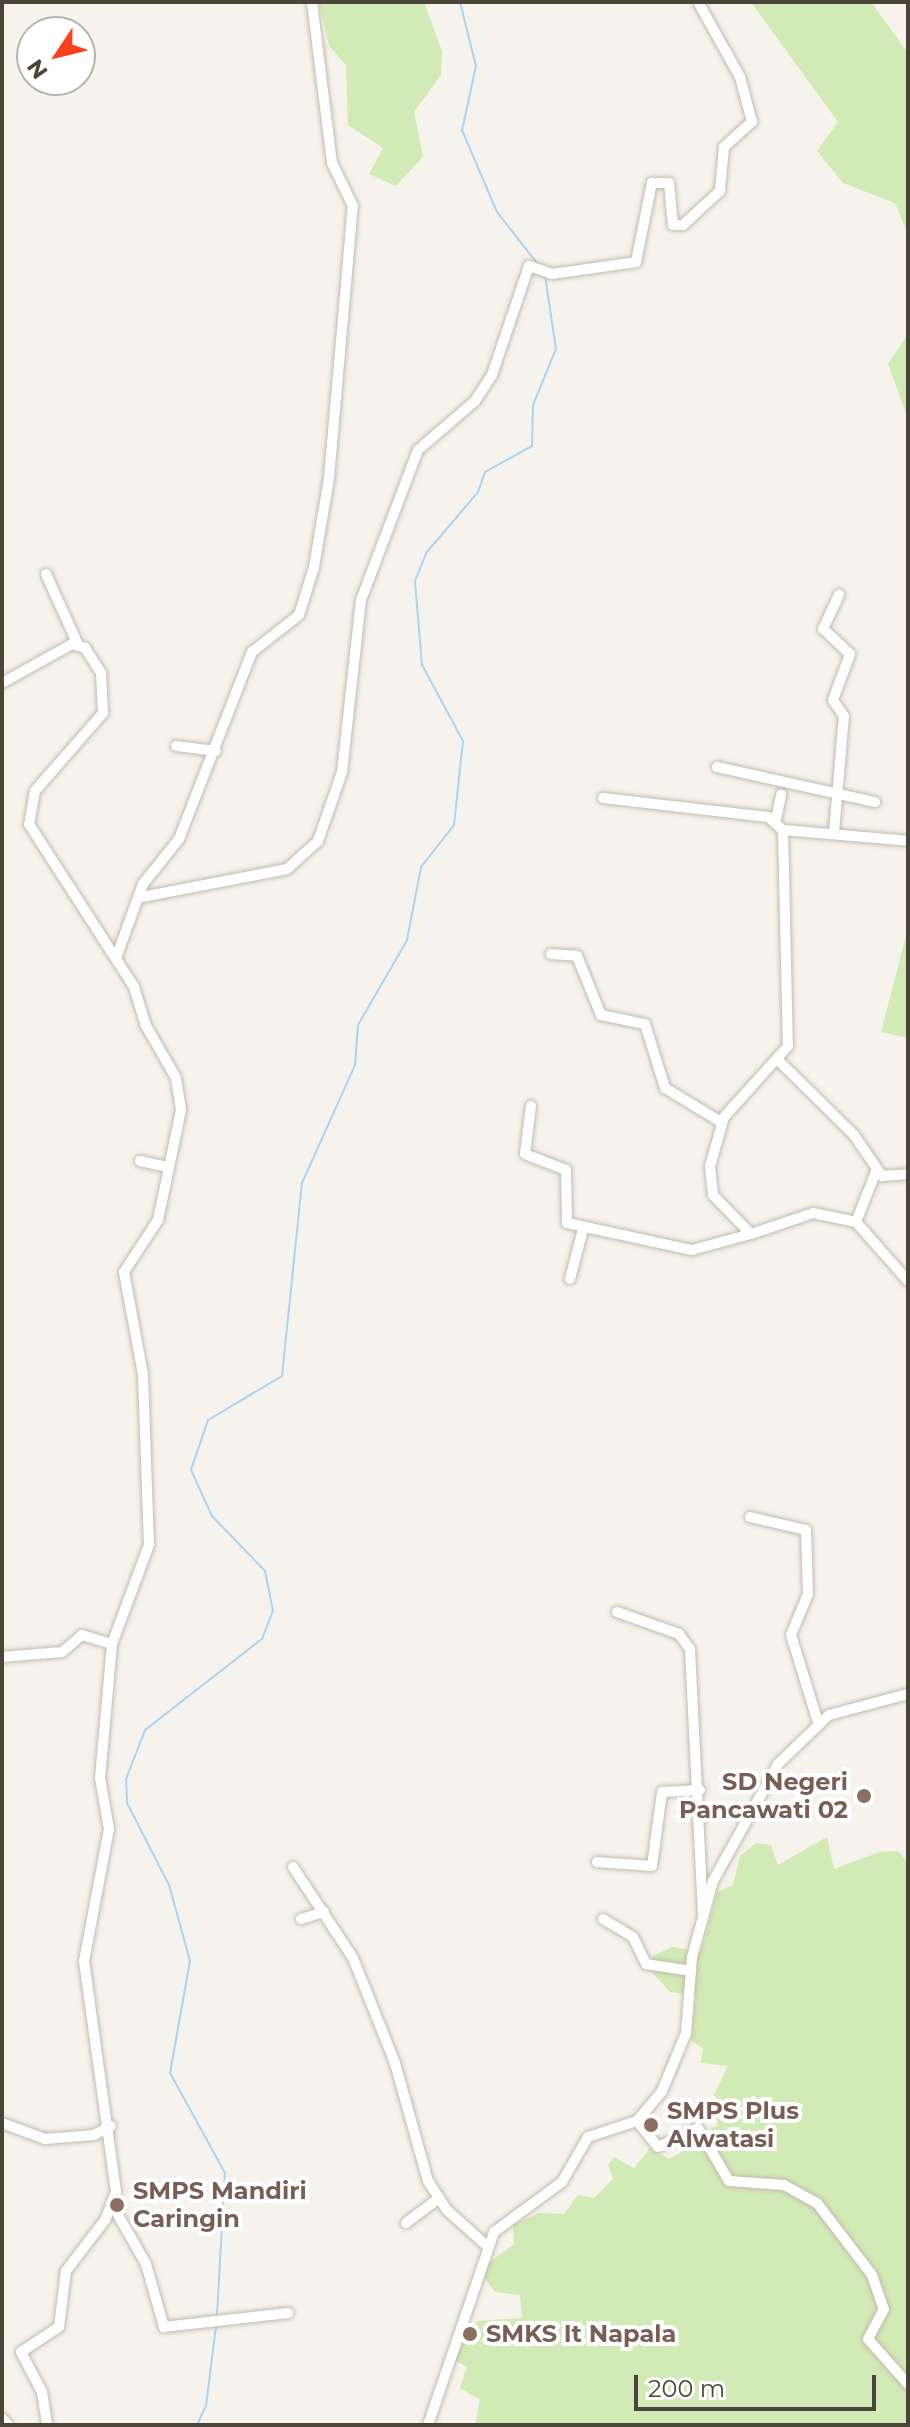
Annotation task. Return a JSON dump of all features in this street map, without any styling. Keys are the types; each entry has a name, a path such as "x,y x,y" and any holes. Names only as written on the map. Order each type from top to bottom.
{"street":[{"path":"116,958 142,897 143,884 179,839 255,647 291,624 306,604 329,478 353,206 332,163 312,2"},
{"path":"142,897 287,869 318,841 342,772 361,600 418,450 475,401 492,375 529,266 552,274 636,262 652,183 669,183 673,225 683,225 720,191 724,147 752,122 740,77 698,2"},
{"path":"46,574 78,645 106,687 103,713 35,791 28,815 116,958 176,1078 181,1123 153,1231 124,1272 143,1375 151,1511 147,1555 112,1644 100,1778 109,1829 84,1961 111,2126 113,2206 146,2264 164,2327 288,2313"},
{"path":"834,832 844,716 833,700 850,654 823,629 839,595"},
{"path":"2,683 78,645"},
{"path":"176,746 216,751"},
{"path":"717,767 875,802"},
{"path":"751,1234 713,1195 710,1166 721,1122 780,1062 789,1037 783,830 776,819 781,795"},
{"path":"603,798 776,819"},
{"path":"783,830 834,832 908,841"},
{"path":"551,954 577,956 601,1015 645,1024 665,1088 721,1122"},
{"path":"780,1062 846,1126 877,1169 887,1177 908,1174"},
{"path":"531,1106 525,1154 566,1170 563,1219 583,1229 692,1250 751,1234 807,1213 856,1222 908,1281"},
{"path":"140,1161 168,1167"},
{"path":"856,1222 877,1169"},
{"path":"570,1279 583,1229"},
{"path":"750,1517 806,1530 808,1594 791,1635 818,1722"},
{"path":"617,1612 689,1643 700,1790 704,1915"},
{"path":"2,1657 62,1652 82,1635 112,1644"},
{"path":"428,2425 487,2246 498,2228 562,2182 588,2137 637,2121 653,2106 681,2050 691,1971 704,1915 743,1819 778,1764 818,1722 908,1694"},
{"path":"597,1862 652,1866 662,1792 700,1790"},
{"path":"293,1867 353,1958 385,2036 438,2199 487,2246"},
{"path":"301,1919 324,1912"},
{"path":"603,1919 631,1934 648,1965 691,1971"},
{"path":"637,2121 658,2147 698,2128 729,2181 784,2185 817,2203 872,2275 884,2309 868,2339 908,2384"},
{"path":"2,2123 45,2139 94,2135 111,2126"},
{"path":"406,2223 438,2199"},
{"path":"47,2425 42,2392 21,2352 59,2327 66,2271 113,2206"},
{"path":"2,2418 8,2425"}],"green space":[{"path":"319,2 424,2 442,51 441,75 414,112 423,157 396,186 369,174 383,148 348,125 346,65 329,46"},
{"path":"751,2 871,2 908,53 908,235 895,203 843,183 817,151 838,122"},
{"path":"908,334 908,419 888,364"},
{"path":"908,928 908,1038 881,1032"},
{"path":"827,1837 834,1869 880,1852 898,1851 908,1863 908,2425 475,2425 480,2400 460,2388 467,2367 453,2360 477,2321 522,2318 520,2295 495,2292 483,2276 486,2265 514,2244 513,2225 539,2213 564,2214 578,2195 594,2198 613,2179 608,2165 614,2157 634,2168 650,2148 669,2159 691,2147 682,2123 704,2132 718,2125 712,2099 728,2066 701,2063 703,2048 691,2041 696,1995 670,1992 651,1971 653,1956 672,1947 701,1952 717,1892 733,1885 740,1856 756,1843 771,1845 778,1865"}],"waterway":[{"path":"460,2 476,66 462,130 497,212 537,263"},
{"path":"217,2315 225,2173 170,2073 190,1961 169,1885 127,1803 126,1779 145,1730 262,1639 273,1611 265,1571 212,1516 191,1470 208,1420 282,1376 302,1183 355,1065 358,1025 407,940 421,867 454,825 463,741 422,665 415,581 427,552 478,492 485,472 532,446 533,405 556,349 545,275"},
{"path":"197,2425 206,2406 216,2326"}],"place":[{"name":"SD Negeri Pancawati 02","path":"864,1796"},
{"name":"SMPS Plus Alwatasi","path":"651,2125"},
{"name":"SMPS Mandiri Caringin","path":"117,2205"},
{"name":"SMKS It Napala","path":"470,2334"}]}
